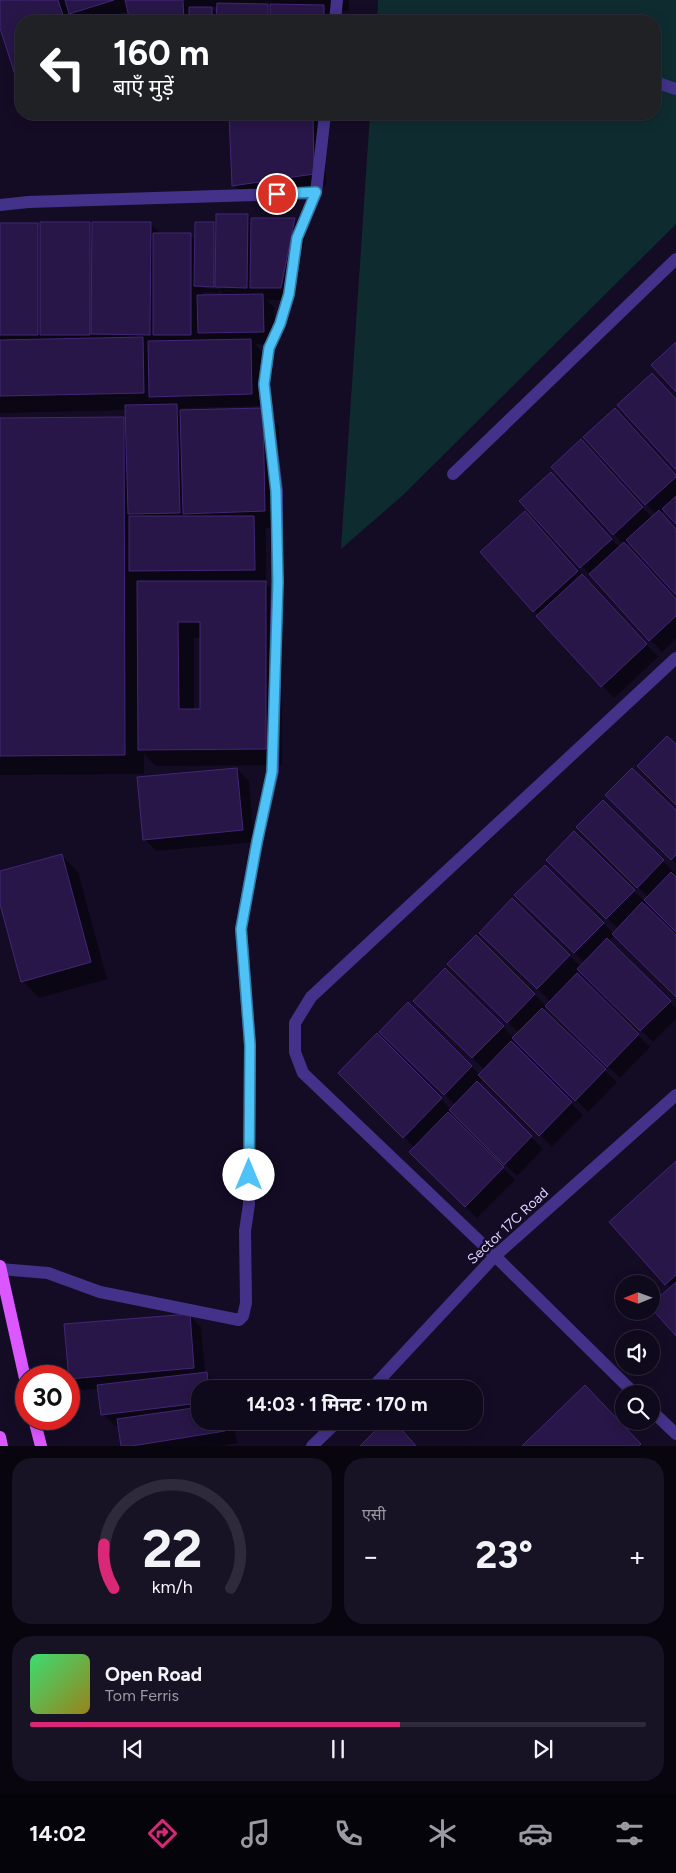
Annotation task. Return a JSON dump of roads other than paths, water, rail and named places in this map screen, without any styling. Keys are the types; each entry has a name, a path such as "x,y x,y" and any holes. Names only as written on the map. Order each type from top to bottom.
{"main road":[{"path":"0,1267 22,1365"},
{"path":"36,1430 40,1446"},
{"path":"0,1437 2,1446"}],"street":[{"path":"336,15 337,0"},
{"path":"661,84 676,89"},
{"path":"0,1267 48,1273 100,1292 239,1320 243,1316 246,1303 245,1231 249,1204 250,1045 241,929 272,772 278,582 276,491 264,384 269,348 280,324 289,294 297,238 316,192 324,120"},
{"path":"0,205 28,202 316,192"},
{"path":"453,474 676,259"},
{"path":"626,1385 495,1256 303,1073 294,1052 295,1023 311,997 676,658"},
{"name":"Sector 17C Road","path":"379,1380 495,1256 676,1095"},
{"path":"660,1419 676,1434"},
{"path":"312,1446 329,1430"}]}
